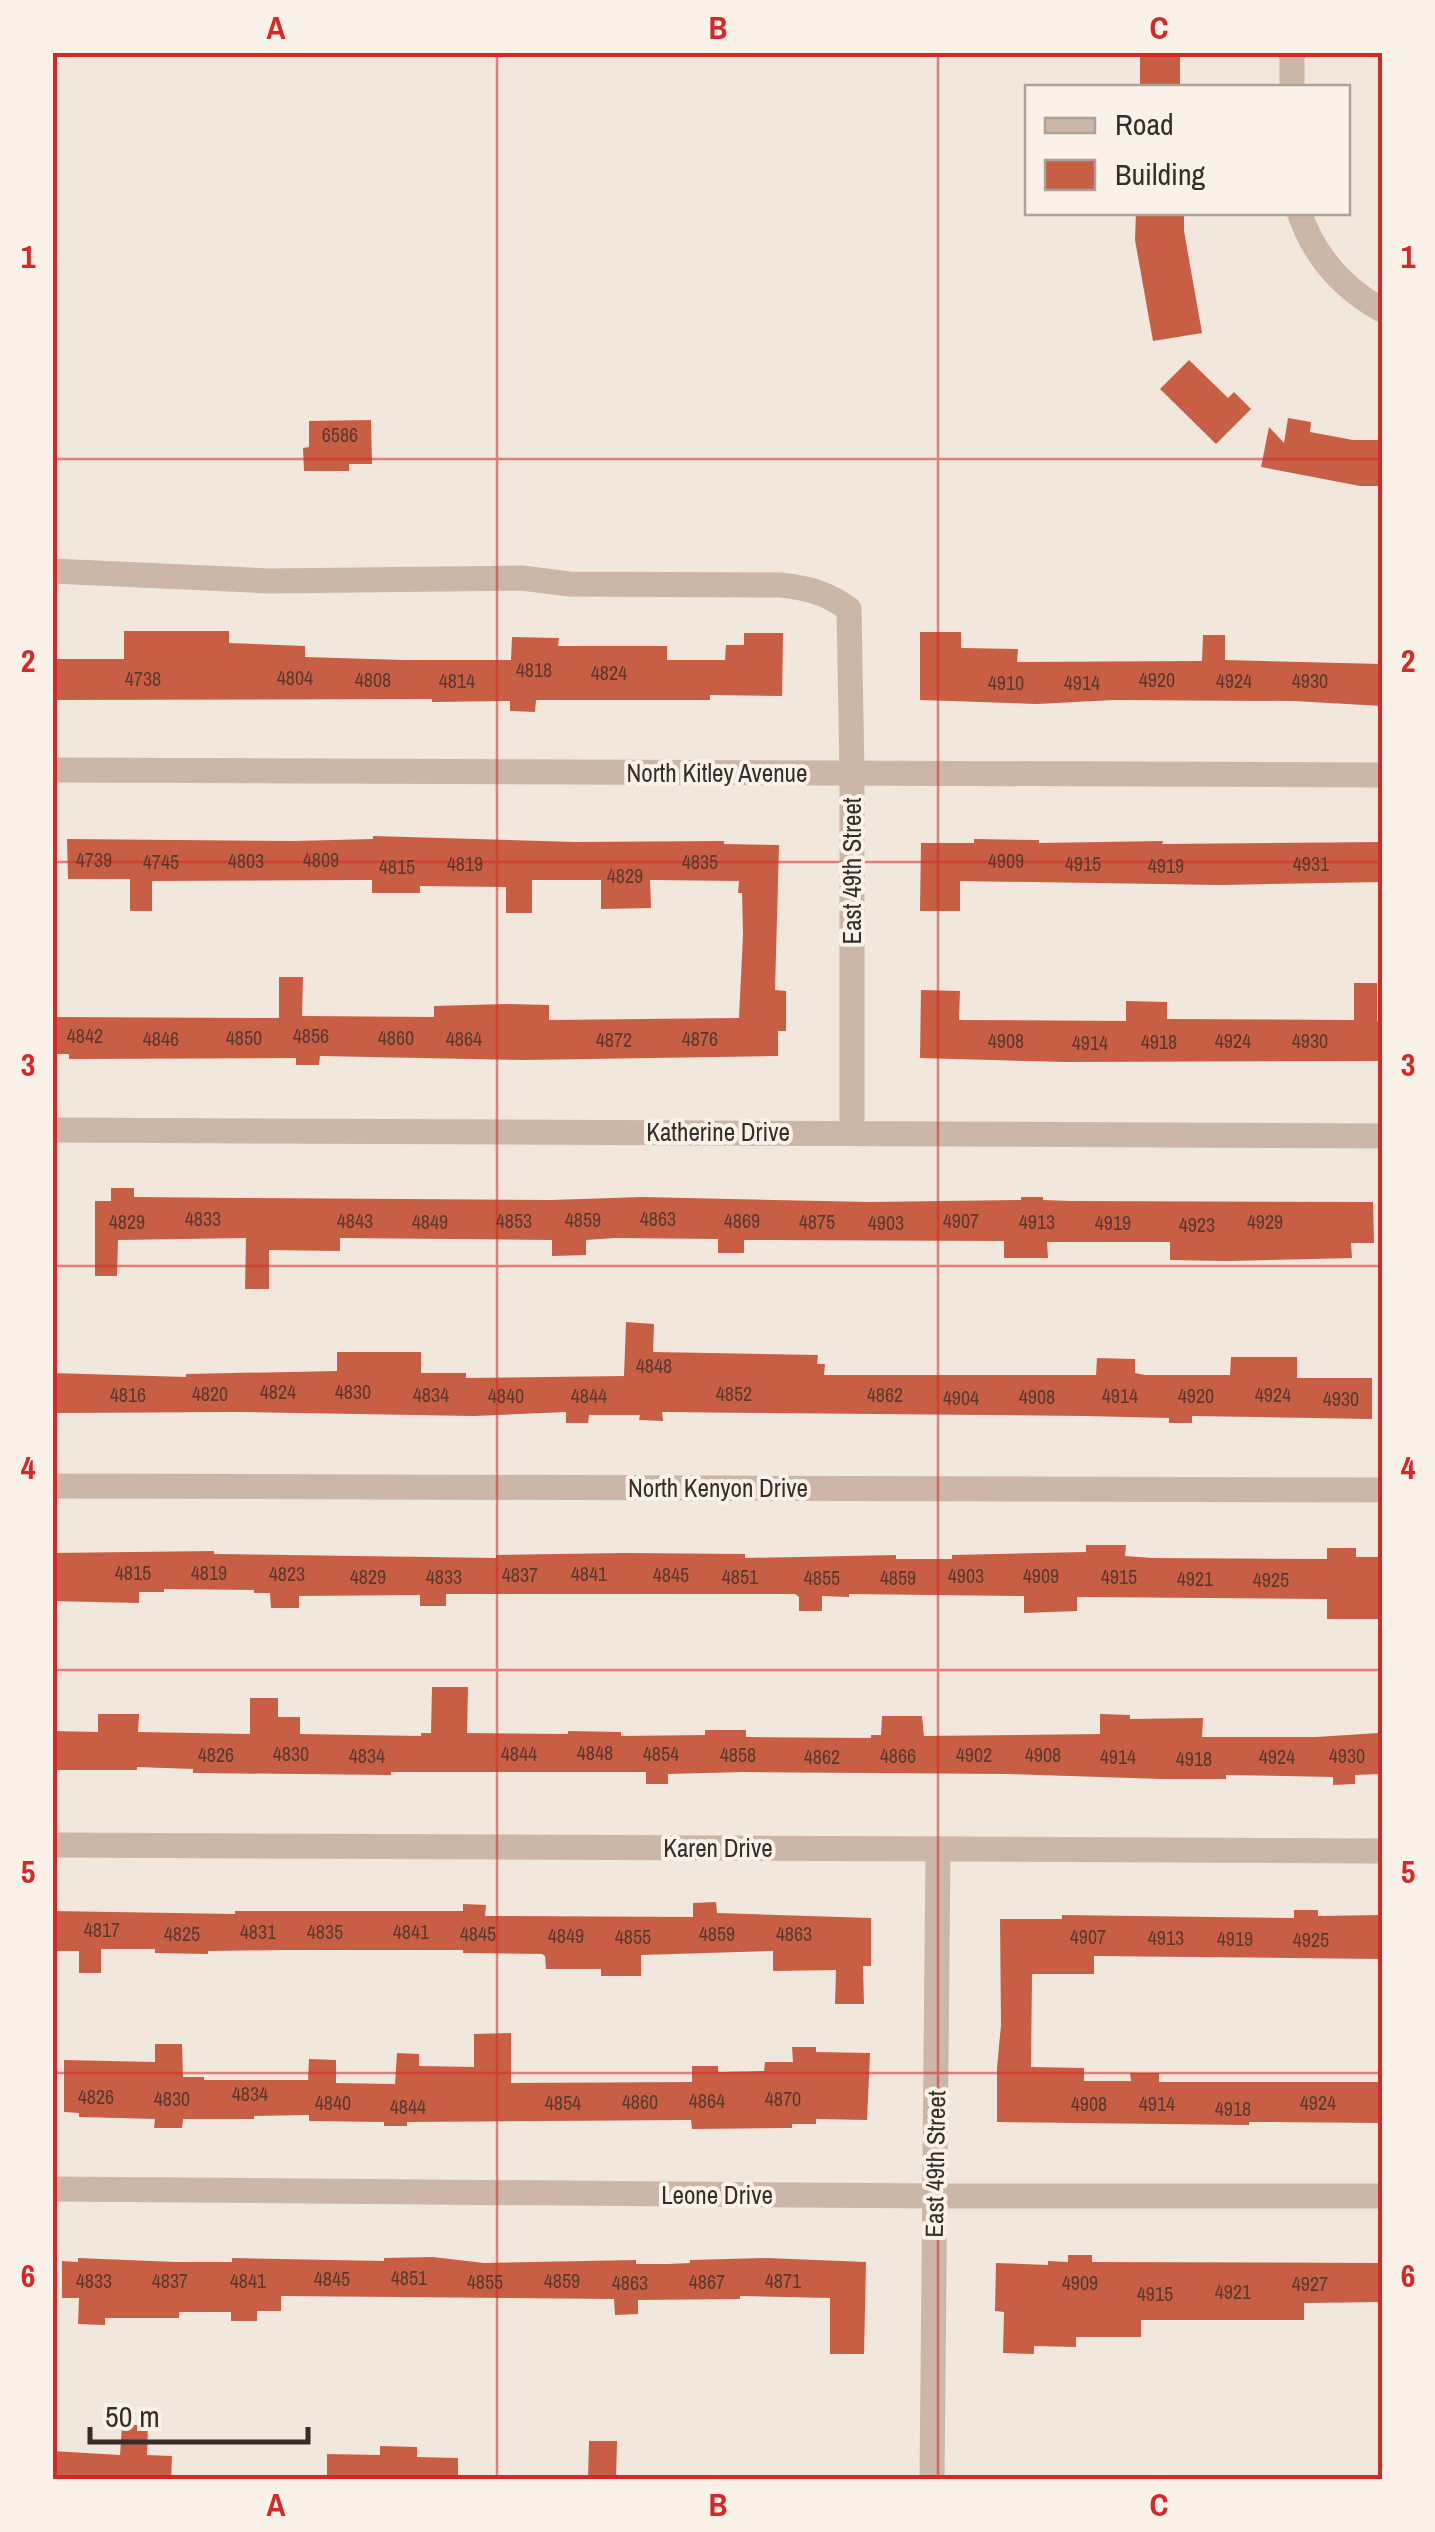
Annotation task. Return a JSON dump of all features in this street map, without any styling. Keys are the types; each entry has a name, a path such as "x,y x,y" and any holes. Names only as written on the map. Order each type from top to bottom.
{"street":[{"path":"1292,52 1292,85"},
{"path":"1300,215 1313,247 1338,278 1382,310"},
{"name":"East 49th Street","path":"52,571 270,580 522,578 569,584 781,585 815,589 849,609 852,1133"},
{"name":"North Kitley Avenue","path":"52,770 1382,775"},
{"name":"Katherine Drive","path":"52,1130 1382,1136"},
{"name":"North Kenyon Drive","path":"52,1486 1382,1490"},
{"name":"Karen Drive","path":"52,1845 1382,1850"},
{"name":"East 49th Street","path":"932,2480 938,1849"},
{"name":"Leone Drive","path":"52,2189 1382,2196"}],"building":[{"path":"1140,52 1180,52 1180,85 1140,85"},
{"path":"1136,215 1184,215 1202,333 1153,341 1135,240"},
{"path":"1189,360 1228,398 1234,392 1251,409 1216,444 1160,389"},
{"path":"1288,418 1311,422 1310,432 1353,440 1382,440 1382,486 1360,486 1261,467 1269,427 1284,443"},
{"path":"371,420 372,464 349,464 349,471 304,471 303,448 309,447 309,421"},
{"path":"124,631 229,631 229,643 305,646 305,657 404,660 511,660 512,637 559,638 558,646 667,646 667,660 725,660 726,645 744,645 744,633 783,633 782,696 536,700 535,712 510,711 510,701 432,699 52,700 52,659 124,659"},
{"path":"920,632 961,632 961,648 1018,649 1017,662 1202,661 1203,635 1225,635 1225,660 1382,664 1382,706 1294,701 1114,700 1037,704 920,700"},
{"path":"373,836 779,845 775,990 786,991 786,1031 778,1031 778,1056 524,1060 320,1056 319,1065 296,1065 296,1058 69,1059 69,1054 53,1054 54,1017 279,1018 279,977 303,977 302,1016 434,1017 434,1006 506,1004 549,1005 549,1020 739,1018 743,935 739,881 650,880 651,908 601,909 601,880 532,880 532,913 506,913 506,887 420,886 420,893 372,893 372,880 152,881 152,911 130,911 130,879 68,879 67,839 294,841"},
{"path":"974,839 1039,843 1163,841 1162,844 1382,842 1382,882 1221,885 960,881 960,911 920,911 921,843 974,843"},
{"path":"1354,983 1377,983 1382,1061 1066,1062 920,1058 921,990 960,991 959,1020 1126,1021 1126,1001 1167,1002 1167,1019 1354,1020"},
{"path":"111,1188 134,1188 134,1197 642,1197 870,1202 1043,1197 1070,1201 1373,1202 1374,1243 1351,1243 1352,1258 1228,1261 1170,1260 1170,1242 1047,1242 1048,1258 1004,1258 1004,1241 744,1240 744,1253 718,1253 718,1239 615,1238 586,1240 586,1255 552,1256 552,1240 340,1238 340,1251 269,1250 269,1289 245,1289 246,1238 118,1240 117,1276 95,1276 95,1201 111,1201"},
{"path":"626,1322 654,1324 653,1352 818,1355 817,1364 825,1364 824,1375 1096,1375 1097,1358 1135,1359 1135,1373 1145,1375 1230,1375 1231,1357 1297,1357 1297,1378 1372,1378 1372,1419 1192,1416 1192,1423 1169,1423 1169,1418 1085,1416 662,1412 663,1421 639,1420 640,1415 589,1415 588,1423 566,1423 566,1412 474,1416 52,1413 52,1373 186,1377 337,1371 337,1352 421,1352 421,1373 466,1373 466,1378 624,1376"},
{"path":"1086,1545 1126,1545 1125,1556 1153,1558 1327,1559 1327,1548 1356,1548 1356,1557 1379,1557 1380,1619 1327,1619 1327,1599 1077,1597 1077,1611 1024,1613 1024,1596 822,1596 822,1611 799,1611 799,1597 795,1594 446,1594 446,1606 420,1606 420,1595 299,1596 299,1608 271,1608 270,1593 254,1590 164,1589 139,1592 139,1603 52,1601 52,1553 214,1551 496,1558 624,1553 952,1559 952,1555 1086,1552"},
{"path":"432,1687 468,1687 467,1733 621,1732 621,1736 705,1735 705,1730 746,1730 746,1737 871,1738 881,1735 882,1716 922,1716 924,1736 1100,1734 1100,1714 1130,1715 1130,1719 1203,1718 1202,1737 1378,1733 1379,1774 1355,1775 1355,1784 1333,1785 1333,1777 1226,1775 1226,1779 1162,1779 743,1772 668,1774 668,1784 646,1784 646,1772 391,1775 193,1773 193,1769 137,1767 52,1770 52,1731 98,1732 98,1714 139,1714 138,1732 250,1734 250,1698 278,1698 278,1717 300,1717 300,1734 421,1736 431,1733"},
{"path":"716,1902 717,1913 871,1918 871,1966 863,1966 864,2004 835,2004 836,1970 773,1971 773,1951 641,1955 641,1976 601,1976 601,1969 546,1969 542,1954 463,1950 208,1954 101,1949 101,1973 79,1973 79,1951 52,1951 52,1911 463,1911 463,1904 486,1905 485,1916 693,1917 693,1903"},
{"path":"1294,1910 1318,1910 1318,1916 1382,1915 1382,1959 1094,1956 1094,1974 1032,1974 1031,2067 1084,2068 1084,2081 1131,2081 1130,2073 1159,2073 1159,2082 1382,2082 1382,2123 997,2122 1000,1919 1062,1919 1062,1915 1294,1918"},
{"path":"511,2033 511,2083 692,2082 692,2066 718,2066 718,2072 764,2071 765,2062 793,2062 792,2047 816,2047 816,2052 870,2053 867,2120 816,2119 816,2124 792,2124 792,2128 692,2129 691,2120 407,2122 407,2126 384,2126 384,2122 309,2121 309,2115 183,2119 182,2128 154,2128 155,2119 79,2117 79,2113 64,2112 64,2060 155,2062 155,2044 182,2044 183,2077 308,2080 309,2059 336,2060 336,2083 395,2084 397,2053 419,2054 419,2066 474,2067 474,2034"},
{"path":"1068,2255 1092,2255 1092,2262 1382,2263 1382,2302 1304,2303 1304,2320 1141,2320 1141,2337 1076,2337 1076,2347 1034,2346 1034,2354 1003,2353 1004,2312 995,2311 996,2263 1048,2265 1048,2261 1068,2262"},
{"path":"433,2257 484,2263 636,2260 636,2264 668,2264 767,2258 866,2262 864,2354 830,2354 830,2298 638,2300 638,2314 615,2315 614,2299 281,2296 281,2311 257,2311 257,2321 231,2321 231,2312 179,2312 179,2318 105,2318 105,2325 78,2324 79,2298 62,2298 62,2261 78,2262 78,2258 232,2262 232,2258 384,2261"},
{"path":"122,2424 148,2426 147,2455 172,2456 171,2480 52,2480 52,2451 120,2455"},
{"path":"589,2441 617,2441 616,2480 588,2480"},
{"path":"380,2446 417,2447 417,2457 458,2458 458,2480 327,2480 327,2454 380,2455"}]}
